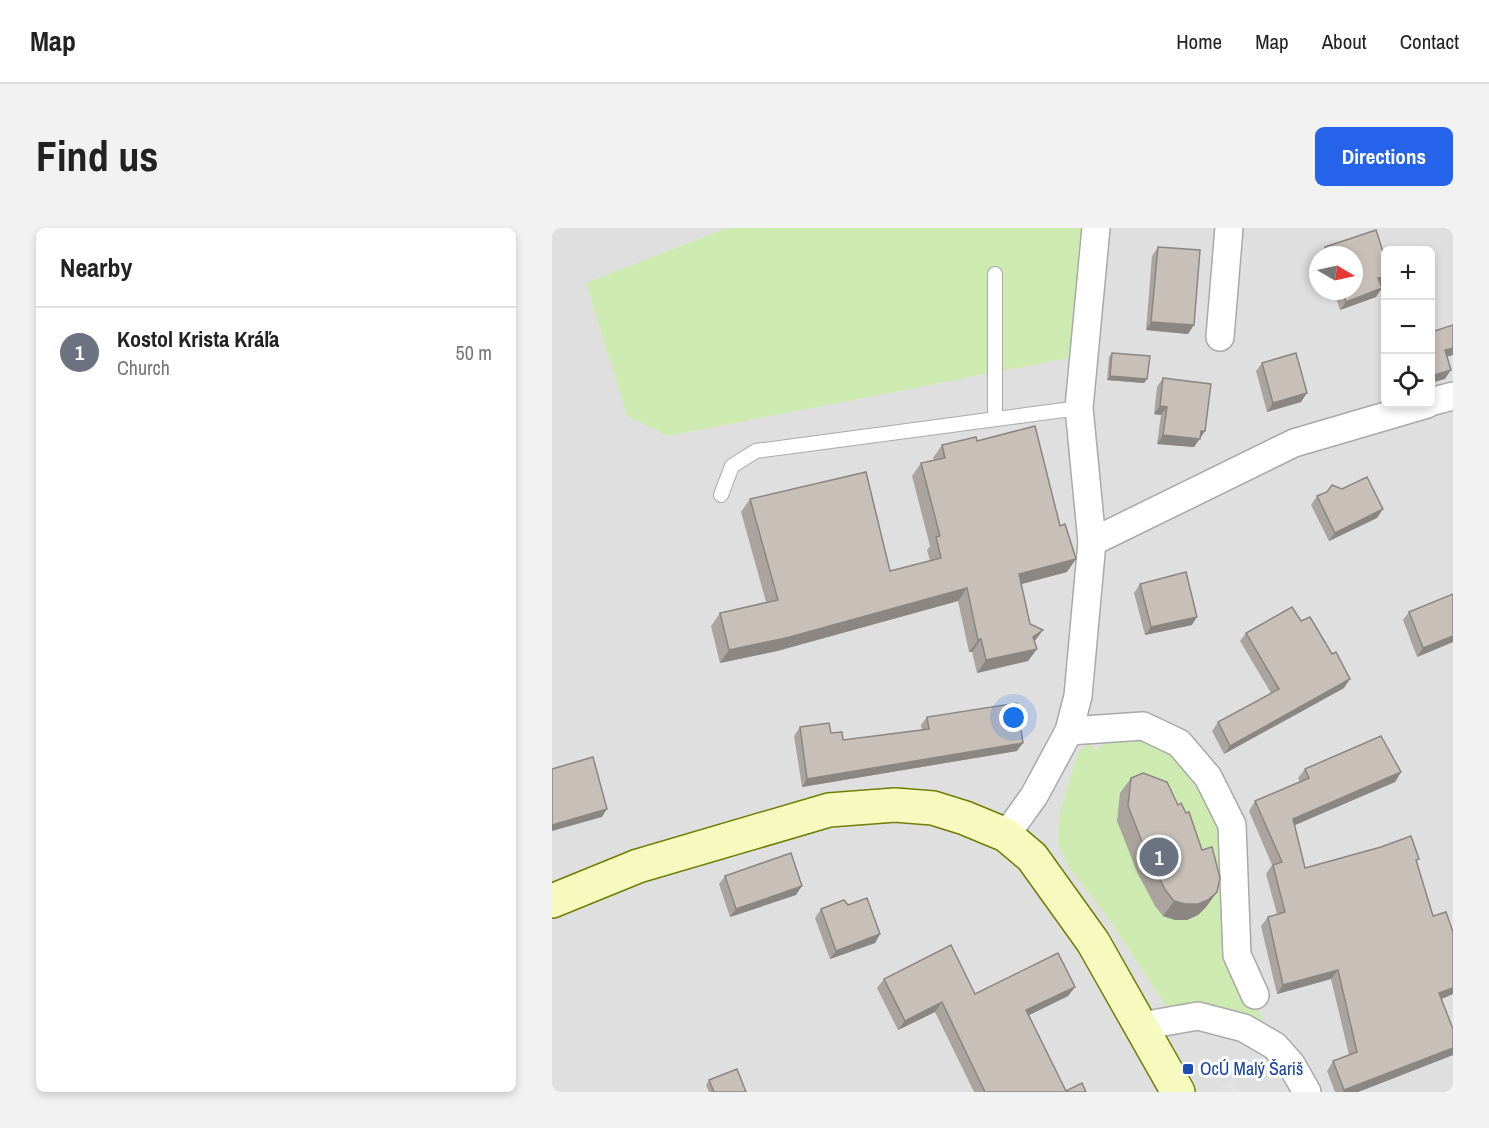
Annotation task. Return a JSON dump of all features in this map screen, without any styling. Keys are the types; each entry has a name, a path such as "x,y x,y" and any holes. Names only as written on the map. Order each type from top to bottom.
{"street":[{"path":"1006,835 1034,796 1069,731 1078,696 1092,542 1079,408 1096,228"},
{"path":"1220,337 1229,228"},
{"path":"1435,401 1453,396"},
{"path":"1092,542 1294,443 1412,408"},
{"path":"1069,731 1143,726 1179,743 1208,777 1232,825 1237,955 1255,995"},
{"path":"552,901 638,866 829,810 873,805 933,808 1006,835 1032,857 1086,932 1178,1092"},
{"path":"1141,1026 1198,1016 1244,1028 1275,1046 1291,1064 1307,1092"}],"lane":[{"path":"995,274 995,419"},
{"path":"721,495 732,466 756,451 1079,408"}],"shaded area":[{"path":"552,228 726,228 587,283 1096,228 1453,228 1453,1092 552,1092"},
{"path":"1232,1079 1240,1092 1212,1092"}],"green space":[{"path":"726,228 1096,228 1084,355 668,436 627,416 586,283"},
{"path":"1130,736 1160,746 1175,757 1212,812 1220,840 1224,957 1260,1014 1266,1030 1217,1011 1165,1005 1111,922 1069,868 1058,844 1059,816 1078,752 1089,742 1095,750 1113,739"}],"building":[{"path":"1376,230 1381,246 1381,277 1378,278 1381,288 1363,295 1363,246 1328,246"},
{"path":"1158,247 1200,250 1194,325 1151,322"},
{"path":"1453,325 1453,348 1445,350 1451,370 1435,375 1435,354 1435,331"},
{"path":"1112,353 1150,356 1147,379 1110,376"},
{"path":"1296,353 1307,393 1273,403 1262,363"},
{"path":"1163,378 1211,384 1205,431 1201,431 1200,439 1163,435 1167,407 1160,406"},
{"path":"1035,426 1060,526 1065,524 1076,559 1019,574 1030,624 1043,630 1033,637 1037,649 986,660 981,639 978,640 967,588 786,638 729,650 720,613 778,600 750,499 866,472 890,571 941,558 936,537 940,536 921,463 945,458 942,445 976,437 977,441"},
{"path":"1367,477 1383,509 1335,533 1317,496 1327,492 1332,485 1342,489"},
{"path":"1186,572 1197,617 1151,627 1140,584"},
{"path":"1453,594 1453,636 1423,648 1409,612"},
{"path":"1292,607 1301,621 1310,617 1332,654 1336,652 1350,679 1230,746 1218,722 1279,689 1246,633"},
{"path":"1017,703 1023,743 807,779 800,727 829,723 831,733 842,732 843,740 929,729 927,717"},
{"path":"1381,736 1401,772 1293,819 1305,868 1381,847 1411,836 1433,916 1446,912 1453,932 1453,988 1439,993 1453,1029 1453,1048 1344,1090 1333,1061 1357,1052 1338,970 1283,985 1268,917 1285,912 1273,865 1282,862 1255,801 1309,778 1305,769"},
{"path":"593,757 607,809 552,825 552,769"},
{"path":"1143,773 1167,782 1178,805 1181,803 1186,813 1189,812 1202,850 1212,847 1220,878 1217,892 1208,900 1198,904 1174,901 1166,891 1148,857 1128,806 1131,778"},
{"path":"791,853 802,886 736,909 725,876"},
{"path":"867,898 880,934 836,951 821,909 844,900 848,905"},
{"path":"951,945 975,994 1058,953 1075,987 1026,1010 1066,1091 1082,1083 1086,1092 985,1092 942,1002 905,1021 884,979"},
{"path":"737,1069 746,1092 714,1092 709,1080"}],"place":[{"name":"Kostol Krista Kráľa","path":"1159,857"},
{"name":"OcÚ Malý Šariš","path":"1188,1069"}]}
